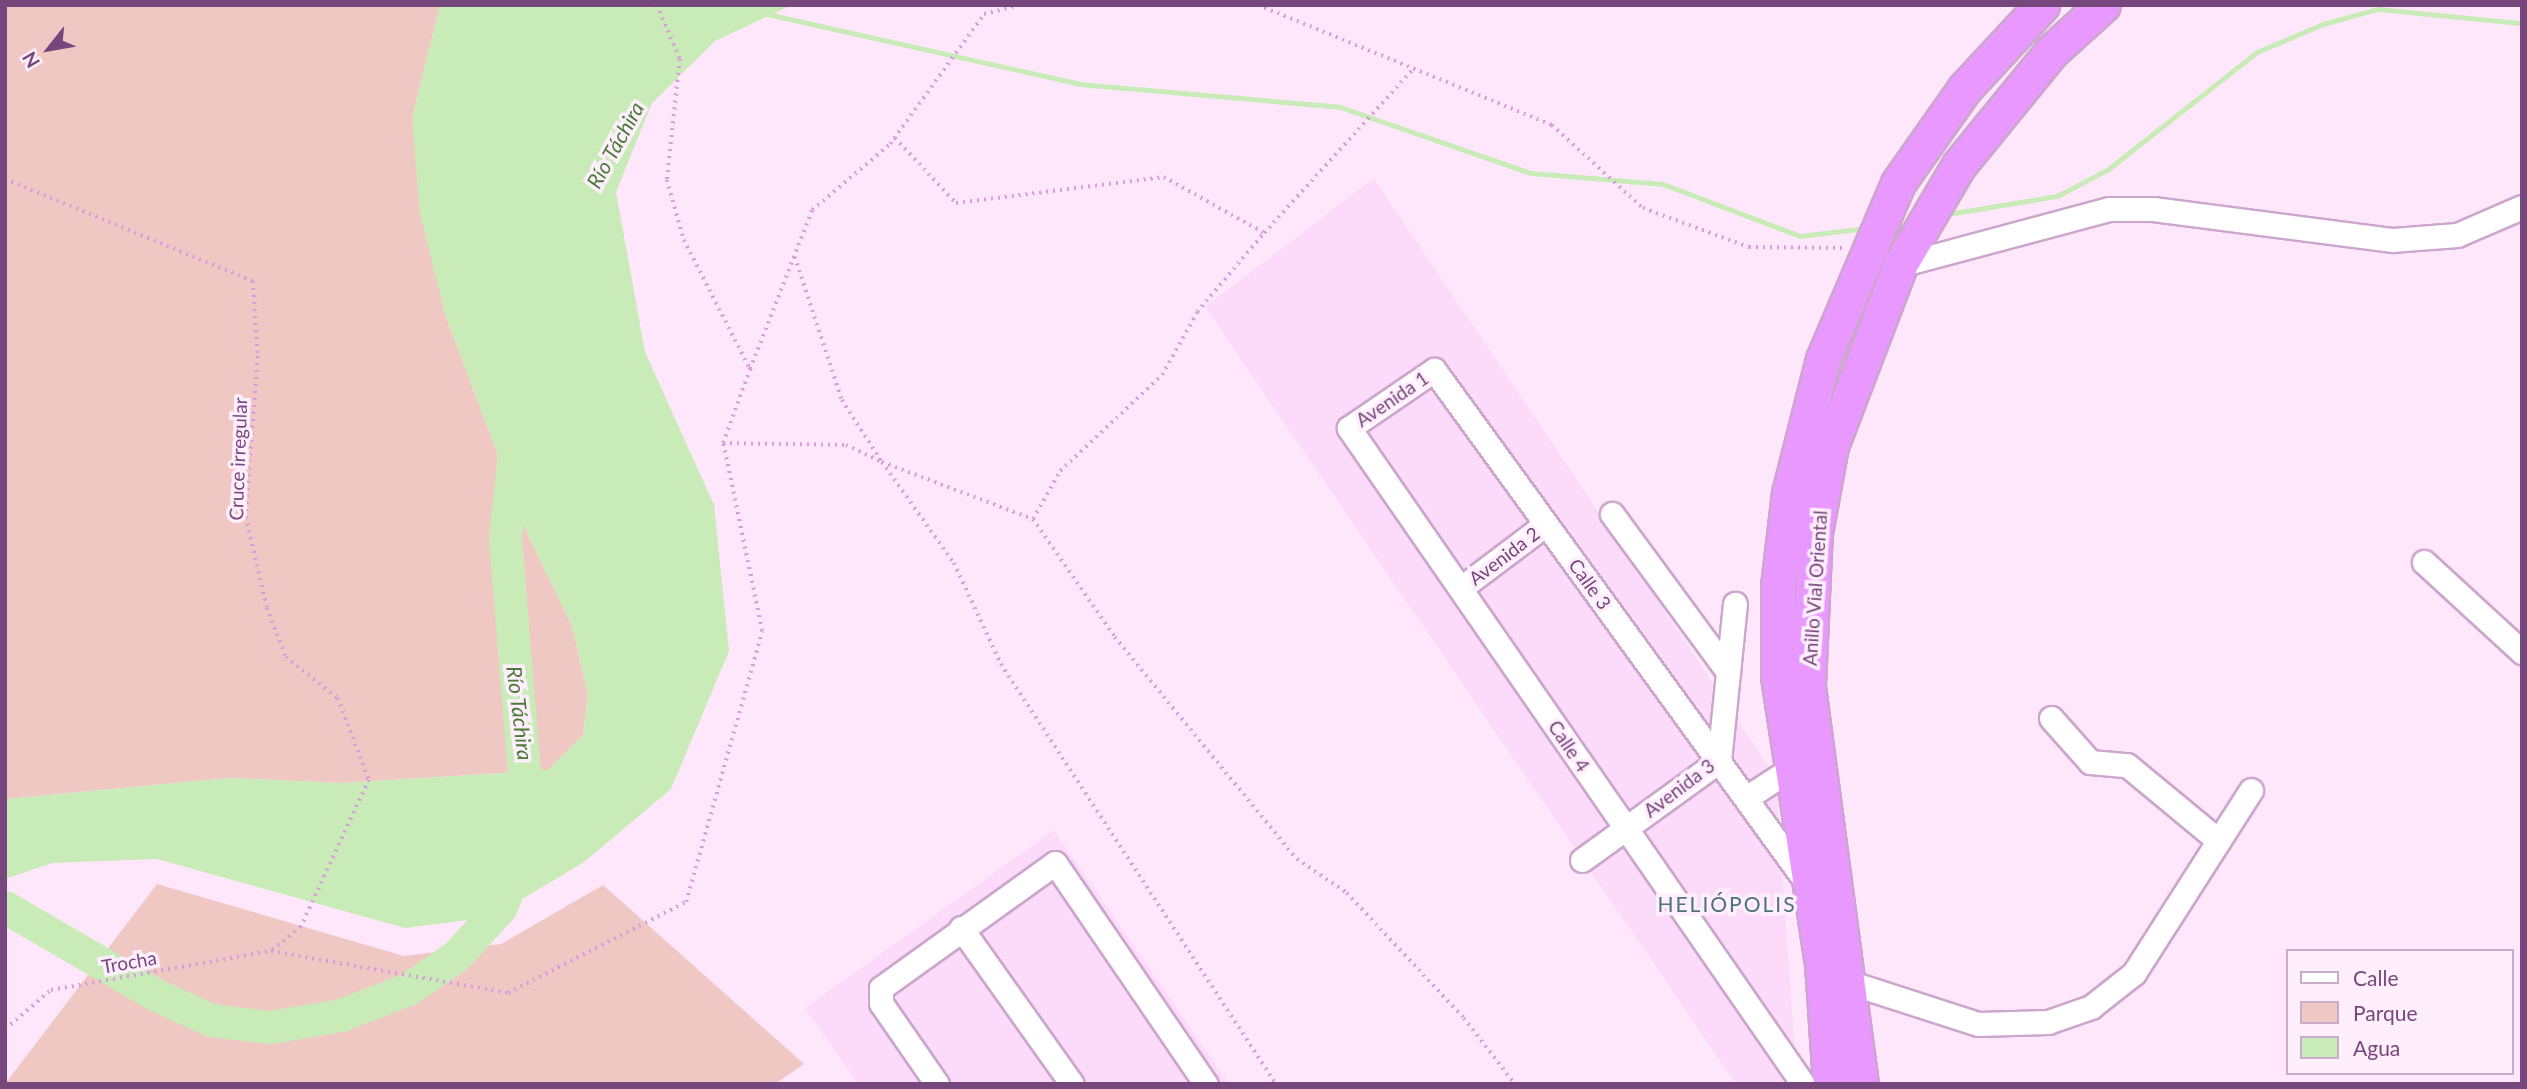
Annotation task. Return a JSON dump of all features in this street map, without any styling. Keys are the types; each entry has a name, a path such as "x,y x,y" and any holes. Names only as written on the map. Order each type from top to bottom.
{"highway":[{"name":"Anillo Vial Oriental","path":"1861,1084 1851,983 1808,685 1810,597 1831,446 1900,265 1959,165 2051,52 2096,11"},
{"name":"Anillo Vial Oriental","path":"1830,1084 1828,1045 1789,770 1778,664 1789,493 1823,359 1866,248 1927,137 2026,16"}],"street":[{"path":"1900,265 2109,209 2153,209 2392,240 2457,235 2522,206"},
{"name":"Avenida 1","path":"1349,428 1434,370"},
{"name":"Calle 3","path":"1434,370 1807,883"},
{"name":"Calle 4","path":"1349,428 1804,1084"},
{"path":"1612,514 1728,672"},
{"name":"Avenida 2","path":"1461,588 1546,524"},
{"path":"2424,562 2522,652"},
{"name":"Avenida 3","path":"1582,860 1719,761 1735,604"},
{"path":"2051,718 2090,762 2127,765 2219,841"},
{"path":"1746,798 1789,770"},
{"path":"1851,983 1978,1024 2048,1022 2091,1007 2134,973 2251,790"},
{"path":"937,1084 878,995 961,928 1055,863 1206,1084"},
{"path":"961,928 1072,1084"},
{"path":"1789,1063 1828,1045"}],"path":[{"path":"657,5 680,60 667,180 684,240 750,369"},
{"path":"271,951 508,993 686,902 762,631 723,443 750,369 812,210 895,138 984,13 1019,5"},
{"path":"1258,5 1552,125 1643,208 1749,247 1866,248"},
{"path":"1033,519 1060,471 1162,375 1197,312 1264,233 1413,69"},
{"path":"895,138 956,203 1164,177 1264,233"},
{"name":"Cruce irregular","path":"5,179 253,281 258,356 246,517 264,595 286,657 338,698 369,780 301,927 271,951"},
{"path":"794,256 842,400 882,462 954,563 1001,664 1276,1084"},
{"path":"723,443 846,444 882,462 1033,519 1115,637 1297,859 1348,893 1464,1018 1515,1084"},
{"name":"Trocha","path":"5,1029 51,990 271,951"}],"shaded area":[{"path":"1374,178 1776,777 1797,1084 1736,1084 1205,307"},
{"path":"1054,830 1229,1084 858,1084 805,1008"}],"green space":[{"path":"5,5 440,5 412,118 445,314 528,535 572,626 588,695 583,735 548,770 342,783 229,778 5,799"},
{"path":"157,884 404,956 501,944 603,885 804,1064 775,1084 5,1084"}],"water":[{"path":"440,5 792,5 715,41 652,103 616,192 645,352 714,505 729,651 671,789 584,862 492,917 405,928 157,859 52,863 5,879 5,799 229,778 342,783 548,770 583,735 588,695 572,626 528,535 445,314 420,214 412,118"}],"waterway":[{"path":"1942,215 2057,196 2107,170 2257,52 2323,24 2378,9 2522,23"},
{"path":"767,14 1079,84 1340,107 1531,173 1663,184 1800,236 1867,228"},
{"name":"Río Táchira","path":"515,443 505,538 527,814"},
{"name":"Río Táchira","path":"5,907 156,995 211,1020 270,1027 341,1015 408,989 456,956 500,908 513,877"}],"district":[{"name":"HELIÓPOLIS","path":"1727,904"}]}
